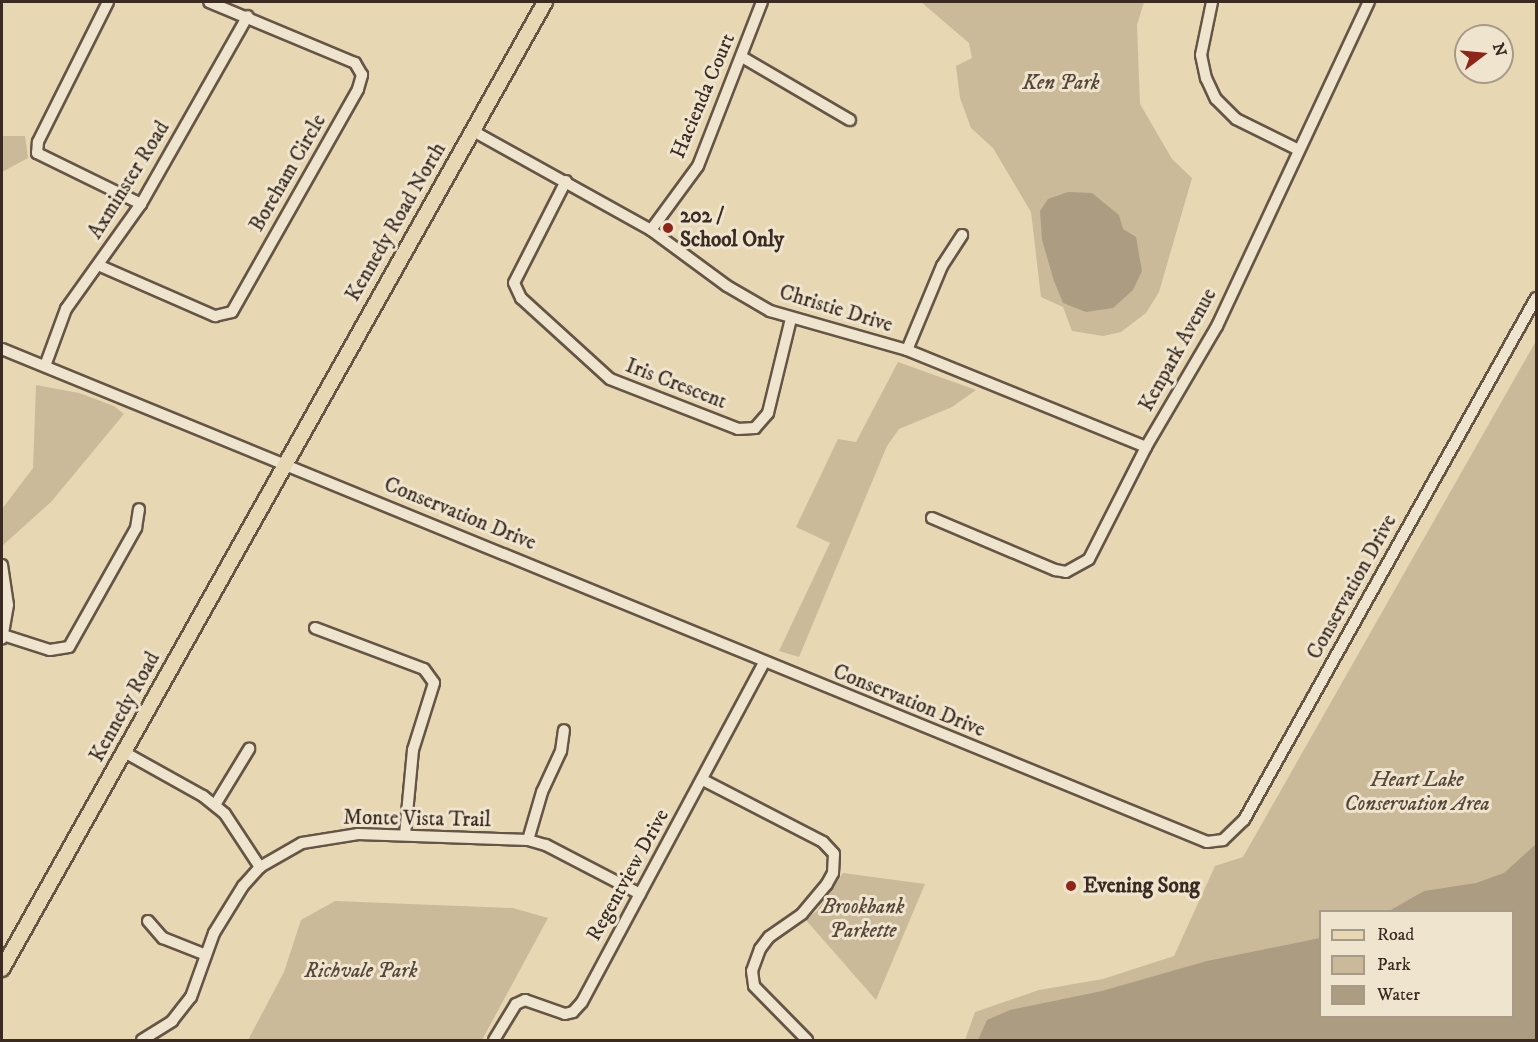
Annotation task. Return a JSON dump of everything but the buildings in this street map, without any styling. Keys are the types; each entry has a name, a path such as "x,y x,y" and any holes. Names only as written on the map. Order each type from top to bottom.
{"main road":[{"name":"Kennedy Road North","path":"284,464 545,2"},
{"name":"Kennedy Road","path":"2,969 284,464"}],"street":[{"path":"108,2 38,142 37,153 141,204"},
{"name":"Boreham Circle","path":"98,266 215,316 232,312 362,75 355,63 248,16 209,2"},
{"name":"Hacienda Court","path":"651,230 698,166 762,2"},
{"path":"1212,2 1201,55 1216,99 1236,119 1299,150"},
{"name":"Kenpark Avenue","path":"932,518 1066,572 1089,559 1146,447 1217,326 1369,2"},
{"name":"Axminster Road","path":"45,366 66,309 141,204 248,16"},
{"path":"742,57 850,120"},
{"name":"Christie Drive","path":"473,131 651,230 727,286 791,319 907,350 1146,447"},
{"name":"Iris Crescent","path":"566,182 513,283 521,298 610,379 738,429 755,428 768,413 791,319"},
{"path":"907,350 942,266 962,235"},
{"name":"Conservation Drive","path":"2,349 593,589 764,663 1207,842 1223,840 1244,820 1536,298"},
{"path":"2,565 8,596 2,637 50,650 69,646 136,528 139,509"},
{"path":"315,628 424,669 434,684 416,737 405,835"},
{"name":"Regentview Drive","path":"494,1041 516,1004 525,1000 555,1012 573,1012 703,780 764,663"},
{"path":"528,840 542,792 561,751 564,730"},
{"path":"215,806 249,749"},
{"path":"124,752 215,806 235,827 260,867"},
{"path":"703,780 823,843 834,854 833,873 827,884 802,914 769,937 752,971 754,986 807,1041"},
{"name":"Monte Vista Trail","path":"142,1041 162,1030 182,1010 228,905 260,867 292,847 320,838 405,835 528,840 546,845 640,894"},
{"path":"148,921 163,938 206,955"}],"green space":[{"name":"Ken Park","path":"921,2 1144,2 1137,25 1140,104 1172,159 1192,178 1159,292 1146,313 1121,332 1103,336 1072,331 1063,307 1041,297 1031,212 993,148 971,128 960,98 956,66 972,58 969,43"},
{"path":"2,136 25,136 28,158 2,172"},
{"name":"Heart Lake Conservation Area","path":"1536,341 1536,1040 965,1040 975,1012 1039,990 1103,979 1174,956 1215,866 1243,857"},
{"path":"898,362 976,390 952,407 899,429 887,446 799,657 779,651 830,543 796,527 838,439 856,442"},
{"path":"36,385 79,393 114,406 124,414 51,502 2,546 2,509 33,468"},
{"name":"Brookbank Parkette","path":"843,873 925,884 876,1000 805,919 817,911"},
{"name":"Richvale Park","path":"335,901 513,908 548,918 482,1040 248,1040 284,972 301,920"}],"water":[{"path":"1068,192 1092,193 1119,215 1123,229 1136,237 1142,271 1133,290 1113,308 1086,312 1063,303 1054,281 1042,240 1040,211 1048,199"},
{"path":"1536,844 1536,1040 978,1040 987,1020 1010,1010 1102,991 1207,961 1319,938 1319,1018 1514,1018 1514,910 1391,910 1424,891 1476,883 1504,873"}],"place":[{"name":"202 / School Only","path":"668,228"},
{"name":"Evening Song","path":"1071,886"}]}
